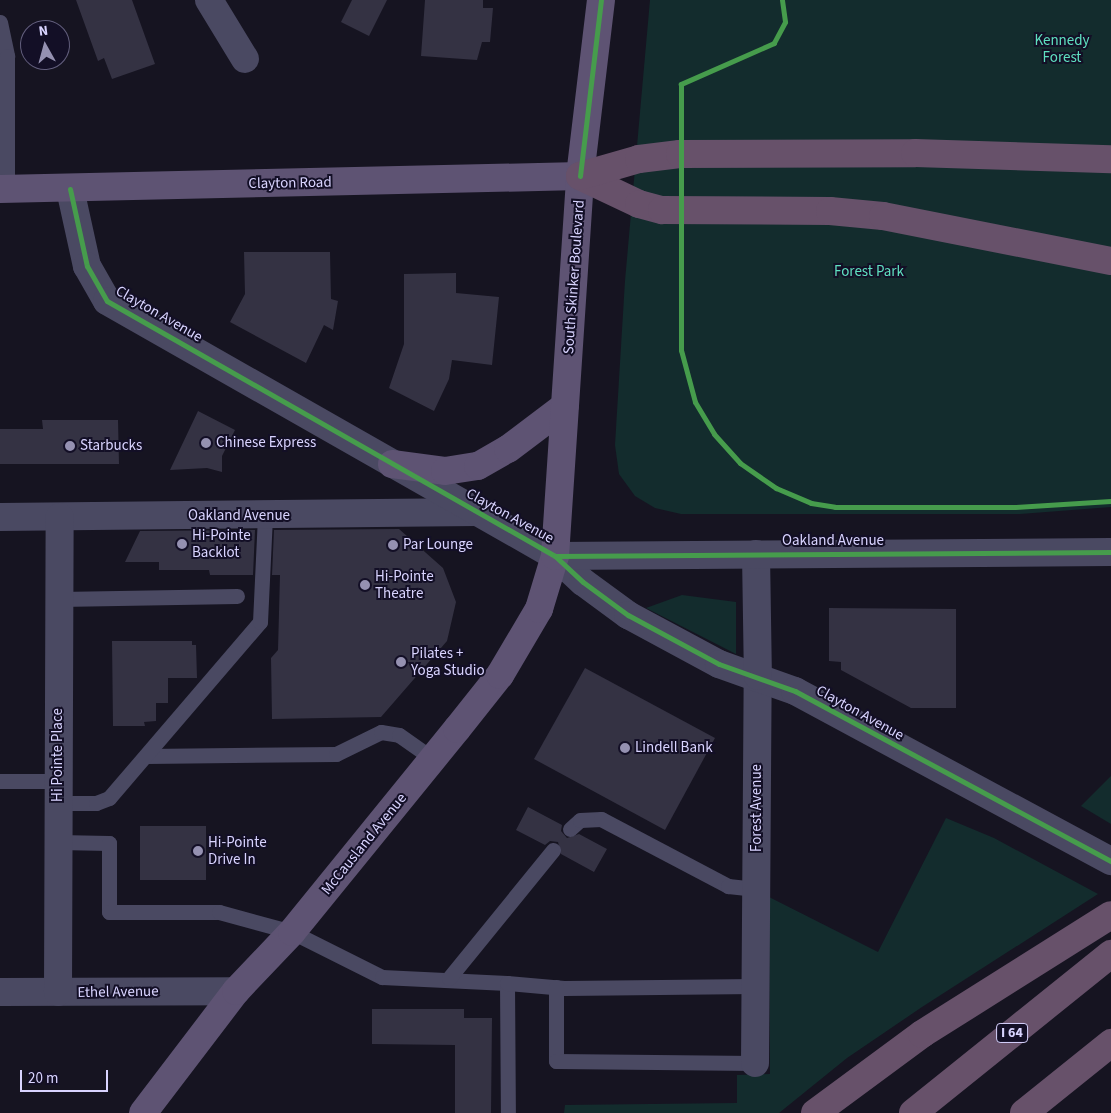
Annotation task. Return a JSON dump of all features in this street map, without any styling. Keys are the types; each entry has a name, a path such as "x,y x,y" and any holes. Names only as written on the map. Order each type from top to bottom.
{"highway":[{"path":"580,176 639,159 671,154 916,153 1111,159"},
{"path":"580,176 639,204 662,210 830,211 883,216 1111,261"},
{"path":"816,1113 922,1034 1111,915"},
{"name":"I 64","path":"913,1113 1111,954"},
{"path":"1024,1113 1111,1044"}],"main road":[{"name":"South Skinker Boulevard","path":"555,556 580,176 601,0"},
{"name":"Clayton Road","path":"4,189 580,176"},
{"path":"392,464 445,471 478,466 508,449 565,406"},
{"name":"McCausland Avenue","path":"143,1113 236,991 292,932 433,759 520,645 539,610 555,556"}],"street":[{"path":"209,0 245,58"},
{"name":"Clayton Avenue","path":"70,189 86,266 107,301 555,556 583,582 628,615 719,664 758,676 795,691 1111,861"},
{"name":"Oakland Avenue","path":"0,517 265,516 477,512"},
{"name":"Hi Pointe Place","path":"58,992 60,517"},
{"name":"Oakland Avenue","path":"555,556 1111,552"},
{"name":"Forest Avenue","path":"755,1063 758,676 756,554"},
{"name":"Ethel Avenue","path":"0,992 236,991"}],"lane":[{"path":"0,22 7,56 4,189"},
{"path":"0,781 58,792 96,804 109,798 260,622 265,516"},
{"path":"59,599 237,596"},
{"path":"146,756 336,754 381,732 399,735 433,759"},
{"path":"570,829 580,820 601,819 728,886 756,889"},
{"path":"58,842 108,843 109,912 219,912 292,932 377,975 449,978 556,988 756,986"},
{"path":"449,978 553,850"},
{"path":"507,983 508,1113"},
{"path":"556,988 556,1061 755,1063"}],"green space":[{"name":"Forest Park","path":"650,0 1111,0 1111,507 1020,514 681,514 655,508 635,496 619,474 615,445 625,281"},
{"path":"682,595 736,602 736,654 646,608"},
{"path":"1111,776 1111,824 1081,806"},
{"path":"946,818 994,838 1098,894 922,1007 847,1058 779,1113 564,1113 565,1105 737,1103 737,1075 770,1074 769,897 878,952"}],"building":[{"path":"76,0 132,0 155,64 112,79 104,58 98,61"},
{"path":"352,0 387,0 369,36 341,22"},
{"path":"425,0 483,0 483,8 493,8 490,42 482,42 477,60 421,56"},
{"path":"244,252 330,252 331,299 338,301 333,330 324,325 306,363 230,322 245,294"},
{"path":"456,273 456,293 499,297 492,365 452,360 449,379 434,411 389,388 404,344 404,274"},
{"name":"Chinese Express","path":"198,411 235,430 222,456 222,472 207,468 170,470"},
{"name":"Starbucks","path":"42,420 118,420 119,464 0,464 0,429 43,429"},
{"path":"399,529 443,568 456,602 447,641 381,717 272,719 271,658 278,650 280,575 272,575 274,530"},
{"name":"Hi-Pointe Backlot","path":"255,530 253,575 210,575 209,570 159,570 159,562 125,562 140,531"},
{"path":"829,608 956,609 956,708 911,708 841,670 841,662 829,661"},
{"path":"112,641 192,641 192,645 196,645 197,678 168,678 168,703 156,703 156,721 144,722 145,726 113,726"},
{"name":"Lindell Bank","path":"585,668 715,738 665,830 534,759"},
{"path":"528,807 562,825 561,831 567,838 579,834 607,849 594,872 561,854 558,842 550,841 545,845 516,830"},
{"path":"140,826 206,826 206,880 140,880"},
{"path":"372,1009 464,1009 464,1018 492,1018 491,1113 455,1113 455,1045 372,1044"}],"cycle path":[{"path":"580,176 601,0"},
{"path":"782,0 785,22 774,43 681,84 681,350 695,402 714,434 740,463 776,488 811,503 835,507 1015,507 1111,501"},
{"path":"70,189 87,266 107,301 555,556 583,582 628,615 719,664 795,691 1111,861"},
{"path":"555,556 1111,552"}],"place":[{"name":"Chinese Express","path":"206,443"},
{"name":"Starbucks","path":"70,446"},
{"name":"Hi-Pointe Backlot","path":"182,544"},
{"name":"Par Lounge","path":"393,545"},
{"name":"Hi-Pointe Theatre","path":"365,585"},
{"name":"Pilates + Yoga Studio","path":"401,662"},
{"name":"Lindell Bank","path":"625,748"},
{"name":"Hi-Pointe Drive In","path":"198,851"}],"park label":[{"name":"Kennedy Forest","path":"1062,48"}]}
